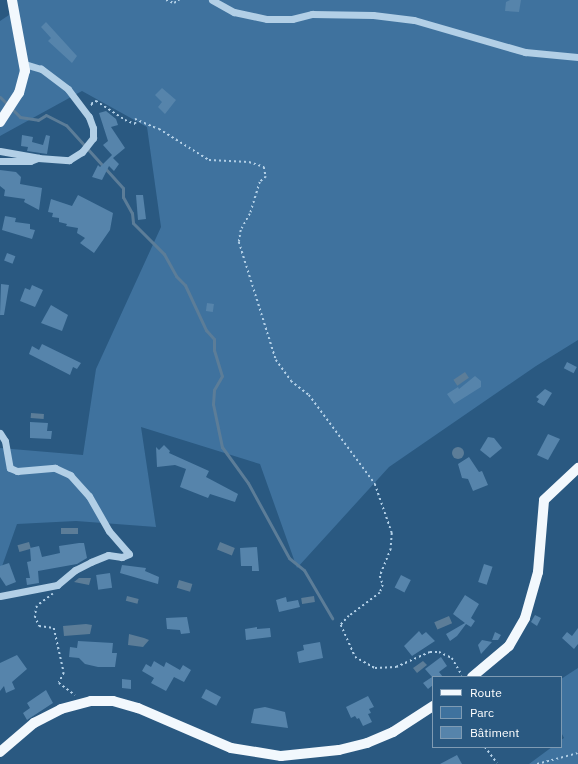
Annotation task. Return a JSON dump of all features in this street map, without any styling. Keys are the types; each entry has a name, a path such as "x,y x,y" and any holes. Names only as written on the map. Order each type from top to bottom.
{"main road":[{"path":"0,122 20,93 24,79 25,64 12,0"},
{"path":"473,676 509,646 525,618 538,572 544,500 578,468"},
{"path":"0,752 34,723 75,704 113,701 138,708 231,748 281,756 327,752 367,743 393,732 432,707"}],"street":[{"path":"212,0 234,12 267,19 292,19 312,14 407,19 486,38 525,52 578,57"},
{"path":"0,151 38,158 69,160 82,152 89,145 94,132 89,117 68,89 41,69 25,64"},
{"path":"0,161 30,161 38,158"},
{"path":"0,434 5,441 10,468 17,471 55,468 70,475 89,496 112,534 129,551 127,557 108,555 80,567 57,584 0,596"}],"path":[{"path":"166,0 174,3 179,0"},
{"path":"94,110 91,104 96,101 130,122 135,124 135,119 159,129 209,160 249,162 264,168 266,177 260,182 250,214 241,230 240,242 276,360 291,381 309,395 375,484 392,533 391,549 380,576 383,585 380,593 349,616 341,625 355,657 375,668 396,667 430,652 439,652 452,658 462,676"},
{"path":"57,584 58,590 37,606 35,616 40,626 54,628 64,673 59,683 75,695 75,704"},
{"path":"486,748 497,763"},
{"path":"537,764 578,753"}],"green space":[{"path":"11,0 578,0 578,340 536,366 389,467 297,568 260,464 141,427 156,527 76,521 17,524 0,572 0,448 83,455 96,369 161,227 147,127 82,91 0,136 0,21 9,15"},
{"path":"578,668 578,764 529,764 551,748 562,748 562,739 564,738 562,734 562,678"}],"shaded area":[{"path":"465,372 469,378 457,386 453,380"},
{"path":"31,413 44,414 44,419 31,418"},
{"path":"458,447 462,449 464,453 462,457 458,459 454,457 452,453 454,449"},
{"path":"61,528 78,528 78,534 61,534"},
{"path":"29,542 31,549 19,552 17,545"},
{"path":"220,542 235,548 232,555 217,549"},
{"path":"79,578 91,578 89,585 74,582"},
{"path":"179,580 192,584 190,592 177,588"},
{"path":"127,596 139,599 137,604 126,601"},
{"path":"314,596 315,602 302,604 301,598"},
{"path":"449,616 452,623 437,630 434,622"},
{"path":"86,624 92,625 90,634 64,636 63,626"},
{"path":"129,634 149,640 143,647 128,645"},
{"path":"423,661 427,665 417,673 413,668"}],"building":[{"path":"510,0 521,0 519,12 505,11 506,2"},
{"path":"46,22 77,56 72,63 48,41 51,38 41,27"},
{"path":"162,88 176,100 165,114 158,107 162,102 155,95"},
{"path":"106,111 116,119 118,125 111,127 125,148 113,158 119,164 114,171 109,166 102,180 92,177 98,165 100,167 112,155 103,145 108,141 99,113"},
{"path":"22,135 33,137 32,142 43,145 46,135 50,136 47,154 27,151 28,147 21,146"},
{"path":"0,170 16,172 21,177 20,184 42,188 39,210 24,202 25,199 4,196 5,190 0,186"},
{"path":"78,195 113,213 110,230 94,253 80,243 85,238 77,233 78,228 66,226 67,224 59,222 59,218 52,217 53,213 48,212 51,199 72,206"},
{"path":"136,195 143,195 146,219 138,220"},
{"path":"5,216 16,218 15,222 30,224 30,229 35,230 32,239 2,230"},
{"path":"7,253 15,256 13,264 4,260"},
{"path":"1,284 9,285 4,315 0,315"},
{"path":"32,285 43,290 35,307 20,301 25,288 30,290"},
{"path":"207,303 214,304 213,312 206,311"},
{"path":"51,305 68,315 62,331 41,323"},
{"path":"42,344 81,363 77,369 73,367 70,375 29,354 32,346 39,350"},
{"path":"567,362 577,367 574,373 564,368"},
{"path":"475,376 481,381 481,387 454,404 447,394 458,387 459,389"},
{"path":"545,389 552,393 544,406 537,402 539,399 536,397"},
{"path":"30,422 48,423 47,431 52,431 51,439 30,438"},
{"path":"548,434 560,439 548,460 537,455"},
{"path":"488,437 494,438 502,448 490,458 480,450"},
{"path":"164,445 170,451 169,453 209,471 206,477 238,494 235,502 210,494 208,498 180,487 186,469 175,465 157,467 156,447 159,450"},
{"path":"469,457 479,472 482,471 488,485 473,491 468,479 462,478 458,464"},
{"path":"84,543 87,558 77,564 38,571 39,583 27,585 26,578 30,578 27,562 31,561 30,548 39,546 42,557 60,553 59,546"},
{"path":"257,547 259,571 252,571 252,566 241,566 240,548"},
{"path":"9,563 16,582 6,586 0,577 0,566"},
{"path":"484,564 493,567 487,585 478,582"},
{"path":"122,565 146,568 145,571 159,577 158,584 120,573"},
{"path":"110,573 112,588 98,590 96,575"},
{"path":"401,575 411,580 404,592 395,587"},
{"path":"465,595 479,604 471,618 475,621 471,627 466,624 457,636 450,641 446,634 465,623 453,614"},
{"path":"286,597 287,602 298,600 300,607 279,612 276,600"},
{"path":"535,615 541,618 537,626 531,622"},
{"path":"187,617 190,633 181,634 180,630 167,629 166,618"},
{"path":"257,627 257,629 270,628 271,637 246,640 245,629"},
{"path":"578,628 578,644 574,649 562,638 567,632 572,636"},
{"path":"419,631 422,635 426,632 435,641 412,656 404,646"},
{"path":"495,632 501,635 498,640 492,640"},
{"path":"482,640 492,642 481,654 478,645"},
{"path":"78,641 113,643 112,653 117,653 115,667 98,667 85,664 79,658 69,657 70,647 77,648"},
{"path":"320,642 323,658 299,663 297,652 304,650 303,645"},
{"path":"17,655 27,669 12,682 15,689 6,693 4,686 0,691 0,663"},
{"path":"441,657 447,666 439,672 442,676 432,677 425,669"},
{"path":"154,661 164,667 166,662 180,670 183,665 191,670 184,682 174,677 166,691 151,683 154,678 142,671 146,664 151,667"},
{"path":"432,677 432,686 428,689 423,683"},
{"path":"122,679 131,680 131,689 122,688"},
{"path":"206,689 221,697 216,706 201,698"},
{"path":"46,690 53,703 27,720 23,713 30,708 27,703"},
{"path":"368,696 374,707 369,709 371,713 368,714 372,722 363,726 359,718 357,719 355,716 351,718 346,707"},
{"path":"265,707 285,712 288,728 251,723 254,709"},
{"path":"457,755 462,764 440,764"}],"waterway":[{"path":"0,97 20,117 38,120 46,115 66,125 123,188 123,197 132,213 133,223 164,254 176,276 185,285 206,330 214,339 214,350 222,376 214,390 213,404 222,447 248,483 289,558 304,570 332,618"}]}
